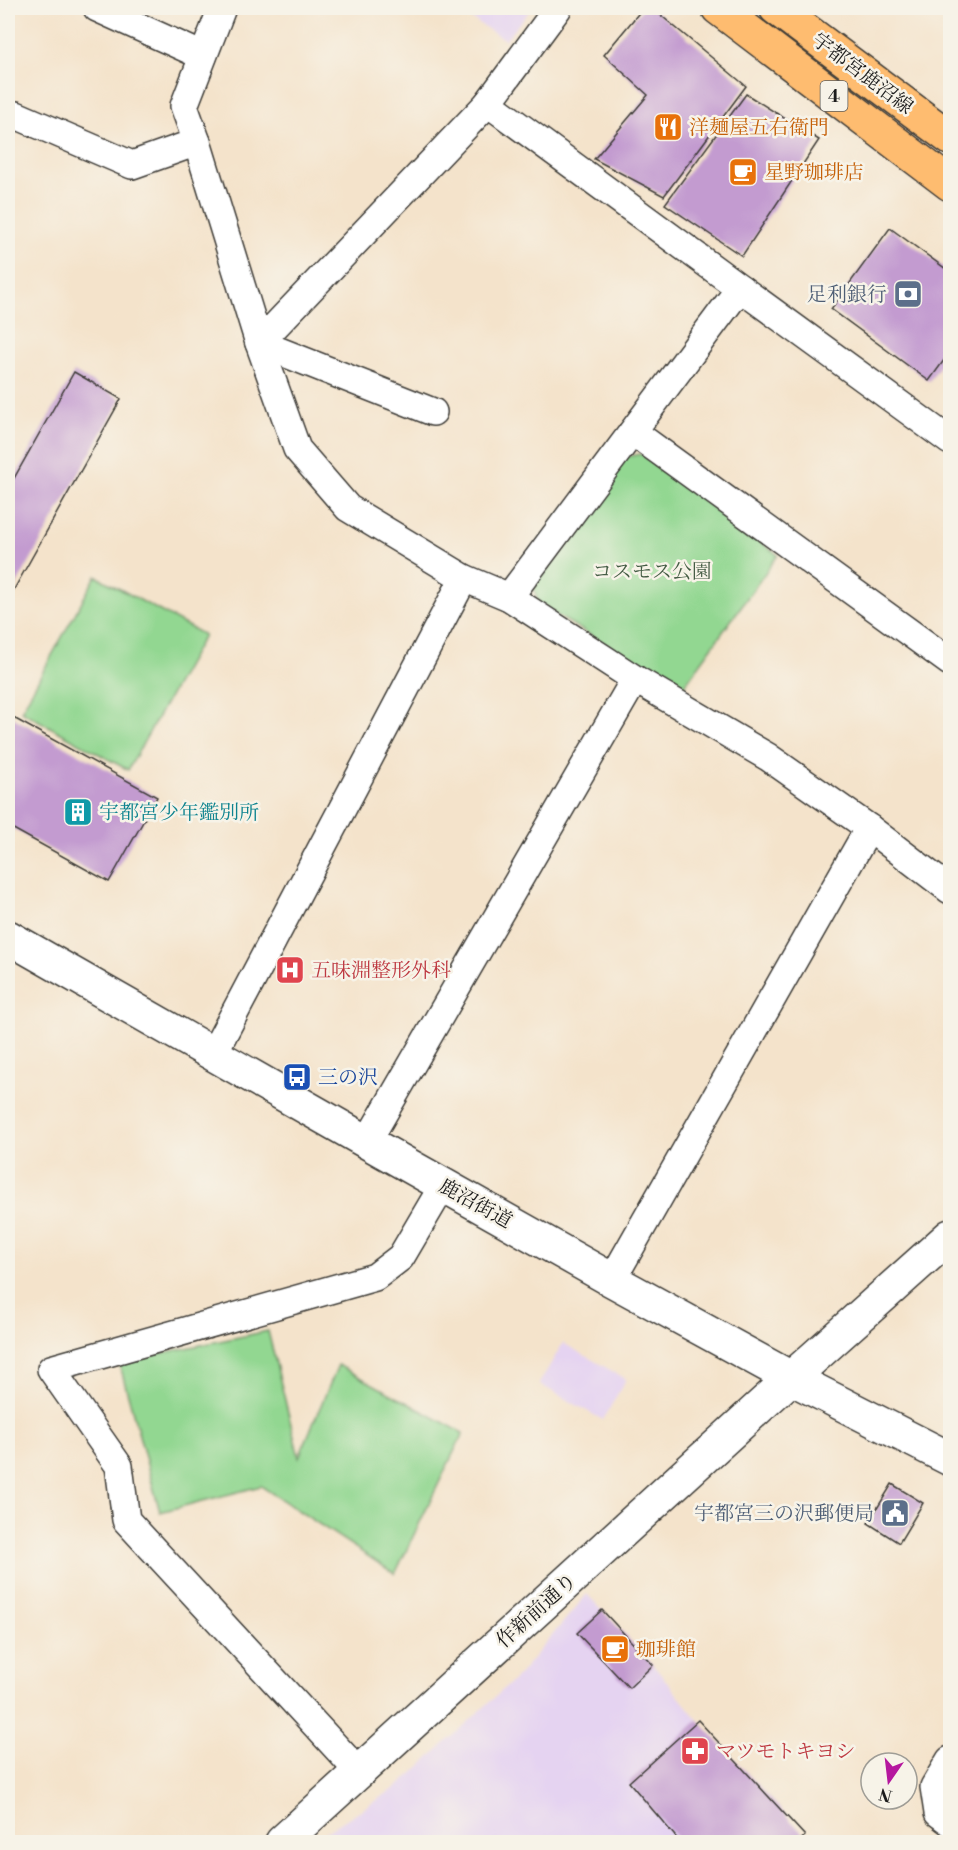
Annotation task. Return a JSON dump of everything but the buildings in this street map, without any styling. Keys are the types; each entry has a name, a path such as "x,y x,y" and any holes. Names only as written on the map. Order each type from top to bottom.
{"main road":[{"name":"宇都宮鹿沼線","path":"718,8 951,184"},
{"name":"宇都宮鹿沼線","path":"776,8 951,138"}],"street":[{"path":"97,8 203,56"},
{"path":"222,8 184,106 259,342 297,449 348,508 464,578 509,597 635,679 768,757 869,828 951,890"},
{"path":"259,342 488,103 558,8"},
{"path":"488,103 740,288 949,437"},
{"path":"16,115 132,165 197,142"},
{"path":"509,597 740,288"},
{"path":"259,342 433,411"},
{"path":"633,432 951,662"},
{"path":"213,1054 464,578"},
{"path":"367,1142 635,679"},
{"path":"612,1280 869,828"},
{"name":"鹿沼街道","path":"8,937 612,1280 791,1378 951,1459"},
{"path":"358,1771 126,1520 119,1466 51,1369 375,1277 401,1257 444,1185"},
{"name":"作新前通り","path":"288,1840 358,1771 951,1236"},
{"path":"951,1760 934,1787 938,1813 951,1822"}],"shaded area":[{"path":"455,8 532,8 505,40"},
{"path":"563,1343 626,1379 603,1420 539,1384"},
{"path":"587,1594 653,1665 698,1720 805,1836 801,1842 323,1842 323,1834 400,1785 519,1675"}],"green space":[{"name":"コスモス公園","path":"641,454 778,555 682,689 539,605 533,586 624,457"},
{"path":"96,576 204,635 128,770 21,711"},
{"path":"268,1331 299,1457 338,1365 463,1433 395,1574 261,1486 160,1512 119,1362"}],"place":[{"name":"洋麺屋五右衛門","path":"668,127"},
{"name":"星野珈琲店","path":"743,172"},
{"name":"足利銀行","path":"908,294"},
{"name":"宇都宮少年鑑別所","path":"78,812"},
{"name":"五味淵整形外科","path":"290,970"},
{"name":"三の沢","path":"297,1077"},
{"name":"宇都宮三の沢郵便局","path":"895,1513"},
{"name":"珈琲館","path":"615,1649"},
{"name":"マツモトキヨシ","path":"695,1751"}]}
